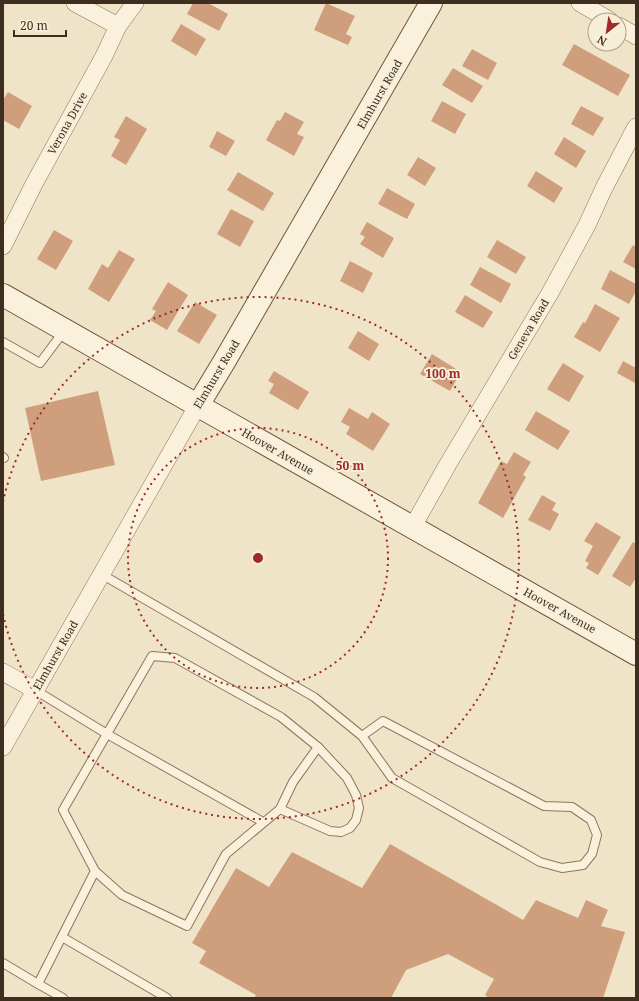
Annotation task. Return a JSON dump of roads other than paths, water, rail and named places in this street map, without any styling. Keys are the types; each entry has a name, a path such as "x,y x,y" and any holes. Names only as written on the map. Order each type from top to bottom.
{"street":[{"path":"75,3 118,26"},
{"name":"Verona Drive","path":"3,246 34,184 104,56 118,26 135,3"},
{"name":"Elmhurst Road","path":"3,747 198,405 431,3"},
{"path":"580,3 595,12"},
{"path":"627,31 636,36"},
{"name":"Geneva Road","path":"412,528 448,464 550,293 588,225 636,126"},
{"name":"Hoover Avenue","path":"3,295 636,654"},
{"path":"3,672 35,690"}],"lane":[{"path":"3,342 40,363 65,329"},
{"path":"101,574 314,697 362,736 392,778 540,862 562,868 583,865 592,854 597,835 591,820 572,807 544,806 383,721 362,736"},
{"path":"280,809 330,831 341,832 350,828 356,820 359,808 356,795 347,778 318,747 281,717 175,658 152,656 63,810 95,872 122,895 187,926 226,854 280,809 293,782 318,747"},
{"path":"35,690 107,734 263,822"},
{"path":"38,984 95,872"},
{"path":"62,937 167,998"},
{"path":"3,963 63,998"}]}
